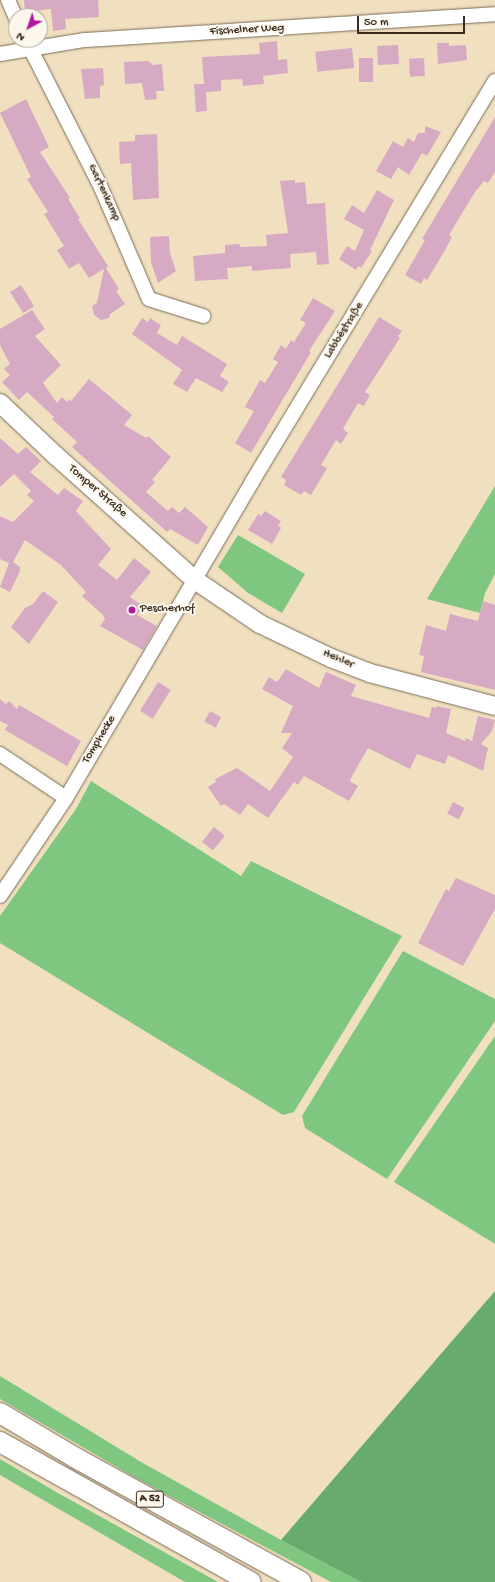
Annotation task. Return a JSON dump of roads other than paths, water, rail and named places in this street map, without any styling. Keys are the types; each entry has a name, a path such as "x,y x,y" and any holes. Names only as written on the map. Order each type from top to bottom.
{"highway":[{"name":"A 52","path":"0,1414 74,1458 301,1582"},
{"name":"A 52","path":"0,1442 250,1582"}],"main road":[{"name":"Tomper Straße","path":"0,403 55,455 195,580"},
{"name":"Hehler","path":"195,580 260,624 331,658 423,689 495,706"}],"street":[{"name":"Fischelner Weg","path":"48,43 495,14"},
{"name":"Fischelner Weg","path":"0,54 19,48"},
{"name":"Gartenkamp","path":"31,48 99,182 149,299 203,316"},
{"name":"Labbéstraße","path":"195,580 252,482 495,81"},
{"name":"Tomphecke","path":"0,896 66,798 195,580"},
{"path":"0,754 66,798"}],"place":[{"name":"Pescherhof","path":"132,610"}]}
